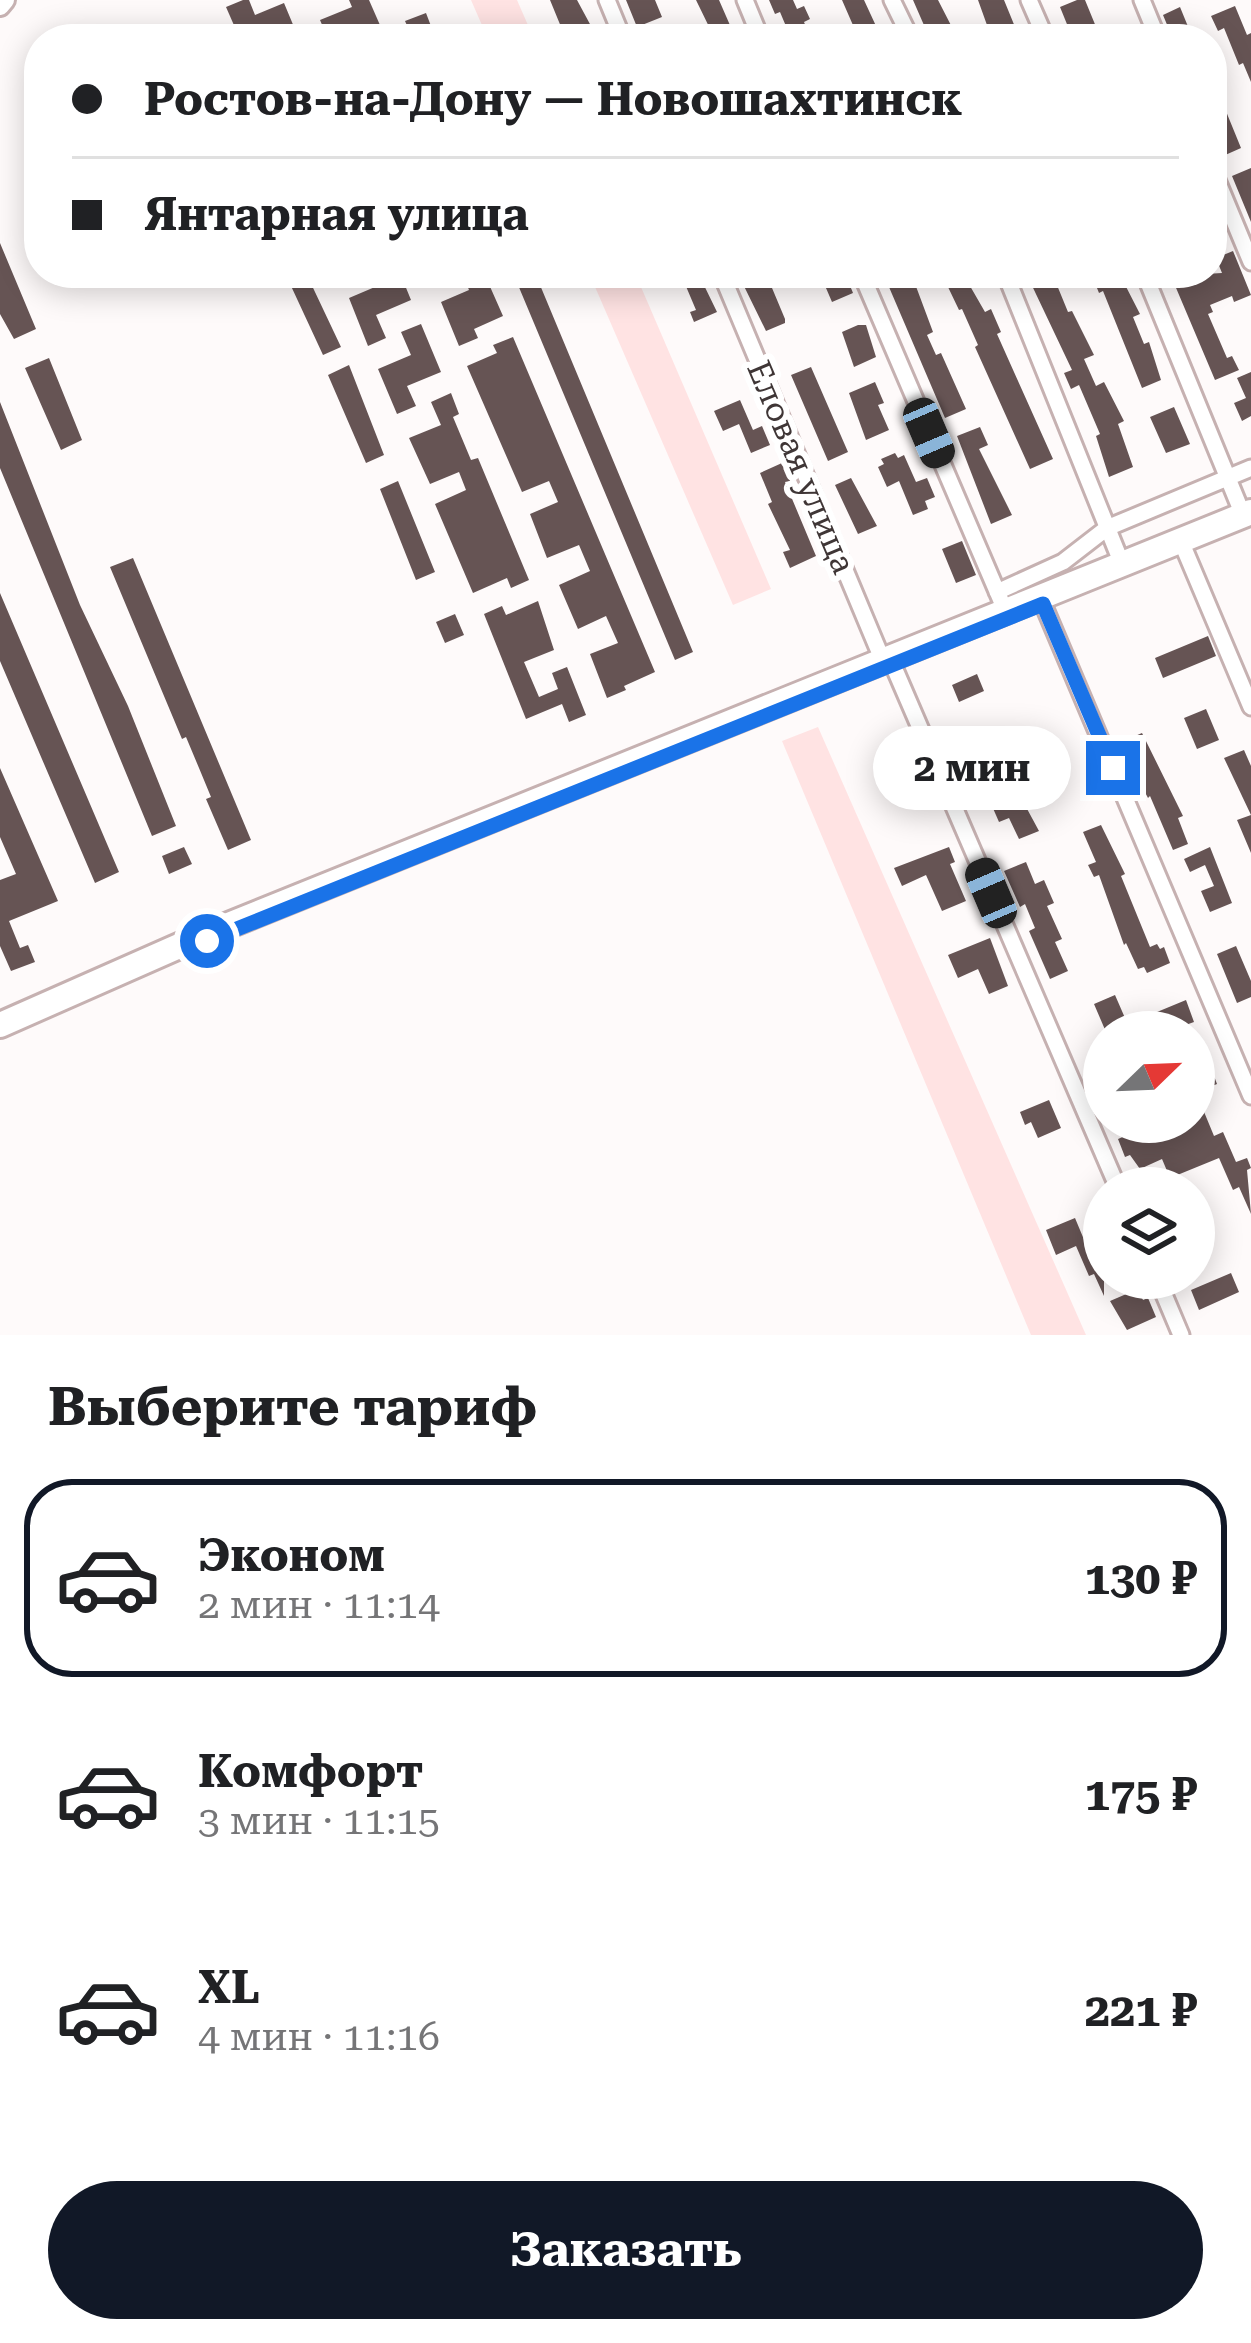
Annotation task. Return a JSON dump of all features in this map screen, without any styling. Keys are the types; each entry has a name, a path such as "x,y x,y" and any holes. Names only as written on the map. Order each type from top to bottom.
{"main road":[{"path":"888,663 1001,601 1122,564 1248,515"},
{"path":"0,1029 888,663 1043,604 1248,515"}],"street":[{"path":"1227,204 1251,262"},
{"name":"Еловая улица","path":"727,288 1109,1167"},
{"path":"867,288 1001,601 1064,562 1107,528 1251,468"},
{"path":"1011,288 1122,564"},
{"path":"1150,288 1248,515"},
{"path":"1183,546 1251,707"},
{"path":"1043,604 1251,1096"},
{"path":"1165,1299 1181,1335"}],"shaded area":[{"path":"471,0 517,0 527,24 481,24"},
{"path":"596,288 641,288 771,589 733,605"},
{"path":"818,727 1086,1335 1031,1335 782,741"}],"building":[{"path":"249,0 255,15 284,3 293,24 233,24 226,7"},
{"path":"349,0 369,0 380,24 322,24 320,20 352,7"},
{"path":"550,0 577,0 590,24 560,24"},
{"path":"626,0 655,0 662,17 636,24"},
{"path":"696,0 719,0 729,24 708,24"},
{"path":"769,0 793,0 797,9 804,6 810,19 805,24 785,24 780,12 775,14"},
{"path":"842,0 864,0 875,24 852,24"},
{"path":"913,0 938,0 950,24 923,24"},
{"path":"978,0 1004,0 1014,24 987,24"},
{"path":"1085,0 1095,24 1067,24 1060,7"},
{"path":"1235,6 1247,35 1251,33 1251,82 1243,63 1239,65 1227,24 1215,24 1211,16"},
{"path":"1180,7 1187,24 1167,24 1163,15"},
{"path":"426,13 430,24 406,24"},
{"path":"1227,114 1241,148 1227,154"},
{"path":"1251,168 1251,222 1232,176"},
{"path":"0,243 36,329 14,339 0,314"},
{"path":"1233,251 1251,295 1210,305 1213,312 1208,314 1227,358 1232,356 1239,370 1215,380 1176,288 1227,288 1227,253"},
{"path":"292,288 313,288 341,347 323,355"},
{"path":"373,288 406,288 411,300 376,315 386,338 368,346 349,298"},
{"path":"491,288 503,316 474,329 478,338 459,346 441,302 469,290"},
{"path":"519,288 541,288 693,652 675,660"},
{"path":"687,288 705,288 717,312 694,322 690,312 696,310"},
{"path":"745,288 772,288 785,323 766,331"},
{"path":"826,288 851,288 853,293 832,302"},
{"path":"889,288 917,288 933,332 927,335 936,355 941,353 966,409 945,418"},
{"path":"948,288 971,288 985,312 991,309 1001,332 997,334 1053,459 1030,469"},
{"path":"1033,288 1058,288 1068,312 1072,311 1094,355 1084,359 1096,386 1104,382 1124,421 1118,424 1133,467 1109,477 1096,436 1100,434 1079,385 1071,389 1064,373 1072,370"},
{"path":"1097,288 1127,288 1140,314 1133,317 1144,344 1149,342 1161,380 1142,388 1103,291"},
{"path":"421,324 441,372 407,386 416,406 397,414 378,369 411,355 401,332"},
{"path":"866,325 876,357 854,367 842,332"},
{"path":"513,337 655,672 607,698 590,654 618,643 606,616 578,629 559,585 590,571 579,545 547,558 530,514 558,502 549,481 522,492 467,366 497,353 493,345"},
{"path":"49,358 82,440 61,450 25,368"},
{"path":"349,365 384,455 366,463 328,375"},
{"path":"811,367 848,452 828,461 791,375"},
{"path":"1251,372 1251,416 1242,421 1234,403 1246,398 1237,378"},
{"path":"875,382 889,430 866,440 849,393"},
{"path":"451,393 459,414 453,417 471,460 478,458 529,580 511,588 507,578 473,593 435,504 466,490 459,472 430,484 409,438 441,425 431,402"},
{"path":"740,400 753,430 762,426 770,445 751,453 739,424 723,431 714,411"},
{"path":"0,402 80,605 128,706 176,826 152,836 0,468"},
{"path":"1174,407 1190,444 1166,453 1150,417"},
{"path":"980,427 988,445 979,449 1012,515 991,524 957,436"},
{"path":"895,453 898,458 904,455 916,482 927,478 935,497 925,501 928,509 913,515 899,481 887,487 878,467 884,464 881,459"},
{"path":"782,463 790,481 785,482 816,556 790,568 783,552 790,550 768,504 772,502 760,473"},
{"path":"851,478 877,526 858,534 835,485"},
{"path":"398,481 435,572 416,580 380,489"},
{"path":"962,541 976,575 956,583 942,549"},
{"path":"133,558 251,840 228,850 206,799 211,797 199,768 186,737 182,739 110,567"},
{"path":"0,593 119,872 95,883 0,661"},
{"path":"538,601 554,650 524,662 539,697 558,689 552,673 567,667 586,715 569,722 562,704 526,719 484,614 502,606 506,615"},
{"path":"455,614 464,635 445,643 436,622"},
{"path":"1208,636 1216,656 1163,678 1155,658"},
{"path":"977,674 984,691 959,702 952,685"},
{"path":"1206,709 1219,740 1197,749 1184,718"},
{"path":"1142,733 1183,816 1178,818 1188,844 1173,850 1150,796 1119,743"},
{"path":"981,734 995,757 962,772 951,747"},
{"path":"1244,750 1251,766 1251,815 1224,758"},
{"path":"0,768 58,901 9,921 20,948 28,945 35,962 11,971 0,946 0,880 16,874 0,837"},
{"path":"1019,794 1039,831 1019,839 1009,818 999,822 992,806"},
{"path":"1251,815 1251,853 1237,820"},
{"path":"1101,825 1125,874 1121,876 1150,947 1164,947 1170,963 1147,973 1144,967 1138,969 1124,945 1099,875 1094,877 1088,865 1096,862 1083,832"},
{"path":"184,847 192,864 169,874 162,856"},
{"path":"949,847 955,862 950,864 966,901 942,911 926,875 902,886 894,868"},
{"path":"1210,847 1232,903 1210,912 1201,891 1214,886 1205,865 1190,872 1184,859"},
{"path":"1026,862 1035,884 1044,880 1054,903 1047,906 1062,939 1055,942 1068,971 1050,979 1029,931 1035,928 1025,904 1020,907 1004,871"},
{"path":"990,938 1008,986 989,994 978,969 958,978 948,955"},
{"path":"1236,946 1251,981 1251,997 1237,1003 1217,954"},
{"path":"1115,995 1122,1011 1097,1011 1094,1004"},
{"path":"1186,1000 1190,1011 1159,1011"},
{"path":"1049,1100 1061,1128 1038,1138 1020,1112"},
{"path":"1223,1132 1236,1162 1247,1158 1251,1168 1247,1170 1251,1214 1239,1187 1233,1190 1219,1158 1197,1167 1165,1167 1162,1159 1139,1167 1130,1155 1125,1157 1120,1143 1215,1143 1215,1136"},
{"path":"1075,1218 1083,1237 1083,1262 1076,1246 1056,1255 1046,1230"},
{"path":"1231,1273 1239,1292 1199,1310 1195,1299 1215,1299 1215,1280"},
{"path":"1148,1299 1156,1317 1127,1330 1110,1301"}],"route":[{"path":"207,941 1043,604 1113,768"}]}
